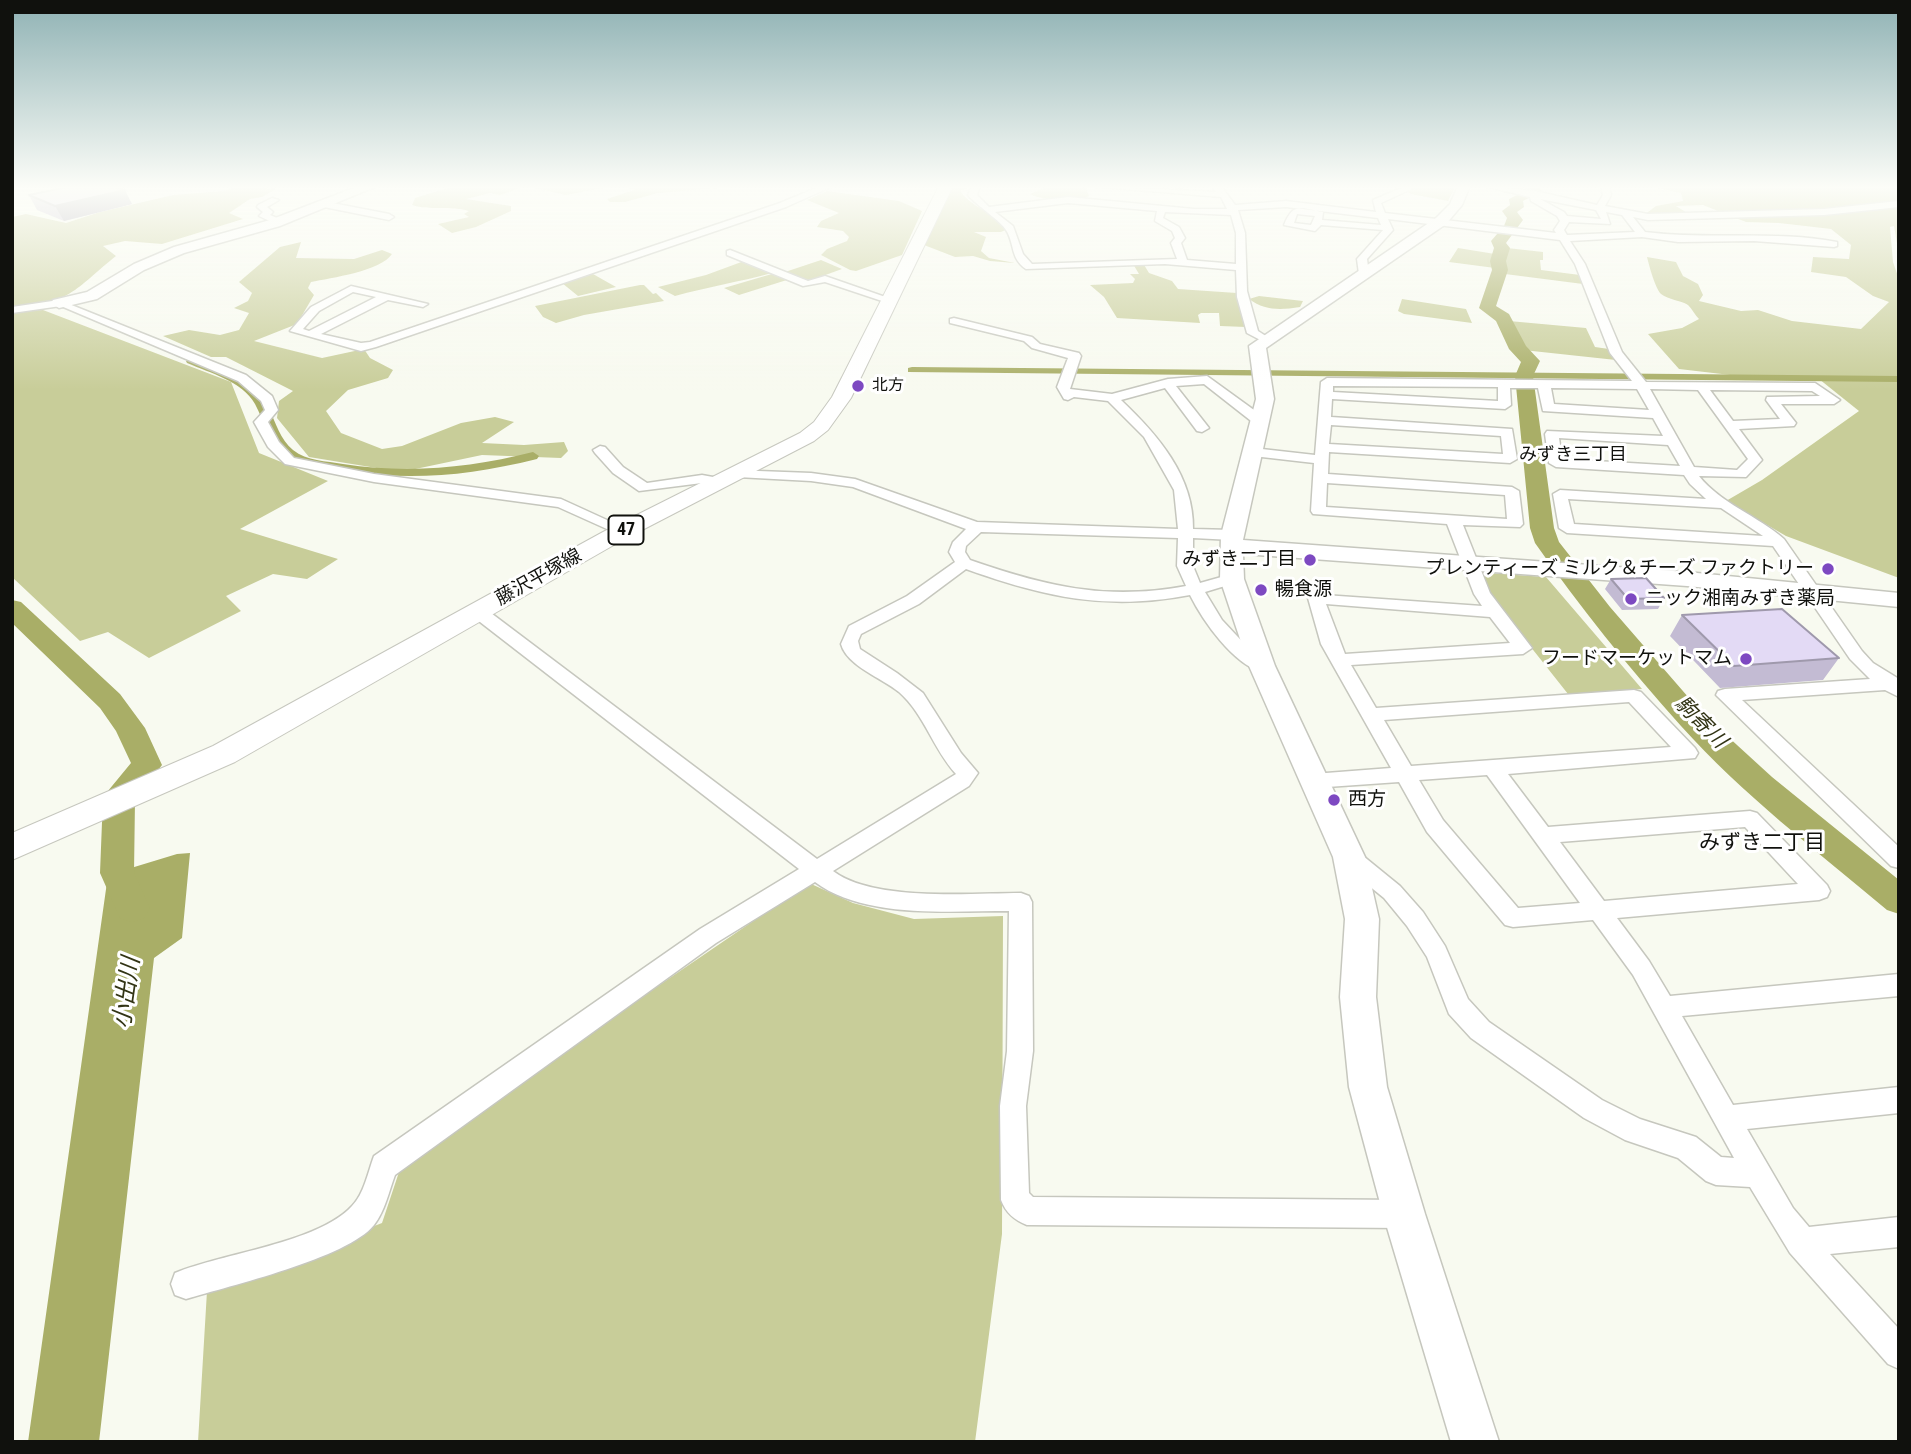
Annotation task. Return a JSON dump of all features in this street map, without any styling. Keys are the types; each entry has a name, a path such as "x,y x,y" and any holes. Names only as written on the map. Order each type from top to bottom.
{"main road":[{"name":"藤沢平塚線","path":"12,847 195,767 278,725 477,611 623,531 783,451 821,426 841,398 912,254"}],"street":[{"path":"12,310 58,304 101,292 139,267 170,254"},
{"path":"424,304 351,289 315,309 296,331 361,347 640,254"},
{"path":"732,254 807,284 825,279 889,300"},
{"path":"1019,254 1022,261 1030,267 1183,262 1242,268"},
{"path":"1180,254 1183,262"},
{"path":"1242,254 1242,292 1253,334 1266,340"},
{"path":"1364,274 1362,260 1368,254"},
{"path":"1392,254 1257,346 1265,399 1232,554 1262,666 1349,857 1362,919 1358,997 1368,1087 1404,1214 1475,1442"},
{"path":"1574,254 1616,353 1637,380 1689,471 1703,489 1778,542 1856,655 1895,686"},
{"path":"312,334 385,297"},
{"path":"58,304 242,379 267,399 272,410 261,422 270,442 280,455 303,466 561,503 623,531"},
{"path":"954,321 1028,340 1036,346 1074,356 1063,387 1067,394 1112,398 1168,383 1207,380 1260,421"},
{"path":"1320,478 1512,491 1515,524 1318,511 1320,478 1325,421 1326,395 1328,382 1539,384 1637,380 1815,387 1834,400 1772,400 1789,423 1729,425"},
{"path":"1168,383 1202,428"},
{"path":"1326,395 1505,405 1508,383"},
{"path":"1539,384 1548,408 1657,414"},
{"path":"1673,442 1552,434 1556,463 1741,474 1755,460 1700,384"},
{"path":"1112,398 1150,435 1181,490 1186,514 1185,566 1195,591 1216,624 1246,656 1262,666"},
{"path":"1253,452 1510,459 1507,432 1325,421"},
{"path":"600,450 618,470 644,488 702,479 802,475 857,483 949,520 978,527 1186,535 1232,554 1471,563 1899,600"},
{"path":"1727,505 1560,494 1567,528 1778,542"},
{"path":"1339,660 1523,648 1482,594 1453,520"},
{"path":"978,527 959,545 957,552 964,563 1022,584 1105,600 1131,600 1195,591 1232,554"},
{"path":"186,1284 310,1245 349,1228 364,1215 384,1166 708,936 962,782 968,773 956,762 922,705 904,687 853,653 849,647 849,638 855,629 913,600 964,563"},
{"path":"1495,612 1316,598 1330,644 1435,826 1513,918 1819,891 1750,819 1543,835"},
{"path":"477,611 813,870 857,893 883,898 1021,902 1020,1052 1013,1105 1015,1200 1027,1211 1404,1214"},
{"path":"1895,686 1725,695 1899,860"},
{"path":"1313,781 1688,753 1634,696 1369,715"},
{"path":"1493,768 1641,968 1800,1243 1899,1353"},
{"path":"1349,857 1392,892 1415,919 1437,953 1458,1006 1480,1030 1593,1109 1635,1131 1686,1147 1716,1171 1759,1174"},
{"path":"1664,1007 1899,985"},
{"path":"1728,1118 1899,1100"},
{"path":"1800,1243 1899,1232"}],"shaded area":[{"path":"12,254 116,256 80,286 59,299 12,308"},
{"path":"272,254 297,254 296,258 354,259 370,254 392,254 378,265 367,269 311,282 308,288 314,295 297,324 254,341 322,358 364,349 370,358 393,370 388,378 348,390 326,411 341,433 382,449 402,446 461,423 495,417 514,422 482,443 524,445 564,442 568,451 561,458 482,455 401,472 309,457 277,418 279,401 293,391 226,357 211,357 163,336 189,330 220,335 239,330 249,313 234,308 248,301 252,293 239,282"},
{"path":"822,254 903,254 856,271"},
{"path":"947,254 984,254 989,258 1015,263 990,261 973,256 955,257"},
{"path":"1454,254 1495,254 1495,268 1449,262"},
{"path":"1505,254 1543,254 1543,260 1540,260 1541,270 1580,275 1583,284 1505,274 1503,261"},
{"path":"1850,254 1892,254 1899,279 1899,578 1786,536 1726,501 1762,480 1859,411 1819,379 1739,376 1679,369 1648,334 1682,328 1699,319 1688,305 1661,294 1654,282 1647,257 1676,262 1683,276 1698,284 1703,295 1699,301 1741,311 1758,310 1792,321 1861,329 1889,302 1873,296 1846,277 1811,272 1813,257 1849,259"},
{"path":"821,260 842,269 806,282 782,273"},
{"path":"744,261 772,273 675,296 658,287 706,275"},
{"path":"1143,263 1149,273 1172,281 1178,289 1237,293 1246,327 1220,326 1219,313 1201,313 1198,315 1200,323 1117,318 1104,297 1090,285 1133,283 1135,279 1130,274 1139,274 1133,264"},
{"path":"775,273 790,279 739,295 724,288"},
{"path":"593,274 616,287 578,296 562,283"},
{"path":"644,285 653,294 656,293 664,301 584,315 556,323 543,317 535,306"},
{"path":"1259,296 1303,301 1300,307 1273,309 1249,299"},
{"path":"1402,299 1466,309 1472,323 1404,314 1398,311"},
{"path":"43,310 231,382 259,453 328,481 240,529 338,559 307,579 273,574 226,596 241,611 149,658 108,632 80,641 12,577 12,311"},
{"path":"1509,321 1586,328 1595,347 1609,349 1616,360 1523,350"},
{"path":"1488,573 1546,577 1642,689 1568,694 1492,598 1483,575"},
{"path":"809,883 853,903 914,919 1003,916 1002,1234 975,1442 198,1442 207,1291 382,1223 403,1160"}],"water":[{"path":"190,853 182,938 154,958 99,1442 28,1442 108,875 177,854"}],"building":[{"path":"1646,578 1664,598 1628,599 1611,579"},
{"path":"1782,609 1839,658 1734,666 1682,615"}],"waterway":[{"name":"駒寄川","path":"1500,254 1498,261 1500,270 1487,308 1503,318 1518,349 1531,361 1524,376 1542,528 1547,543 1601,613 1692,720 1761,785 1899,900"},
{"path":"191,361 228,376 253,393 283,447 293,456 305,461 365,471 436,474 482,468 533,456"},
{"path":"912,370 1899,379"},
{"name":"小出川","path":"12,608 110,701 130,728 147,765 119,797 117,873 132,908"}],"place":[{"name":"北方","path":"858,386"},
{"name":"みずき二丁目","path":"1310,560"},
{"name":"プレンティーズ ミルク＆チーズ ファクトリー","path":"1828,569"},
{"name":"暢食源","path":"1261,590"},
{"name":"ニック湘南みずき薬局","path":"1631,599"},
{"name":"フードマーケットマム","path":"1746,659"},
{"name":"西方","path":"1334,800"}],"district":[{"name":"みずき三丁目","path":"1573,455"},
{"name":"みずき二丁目","path":"1762,844"}]}
